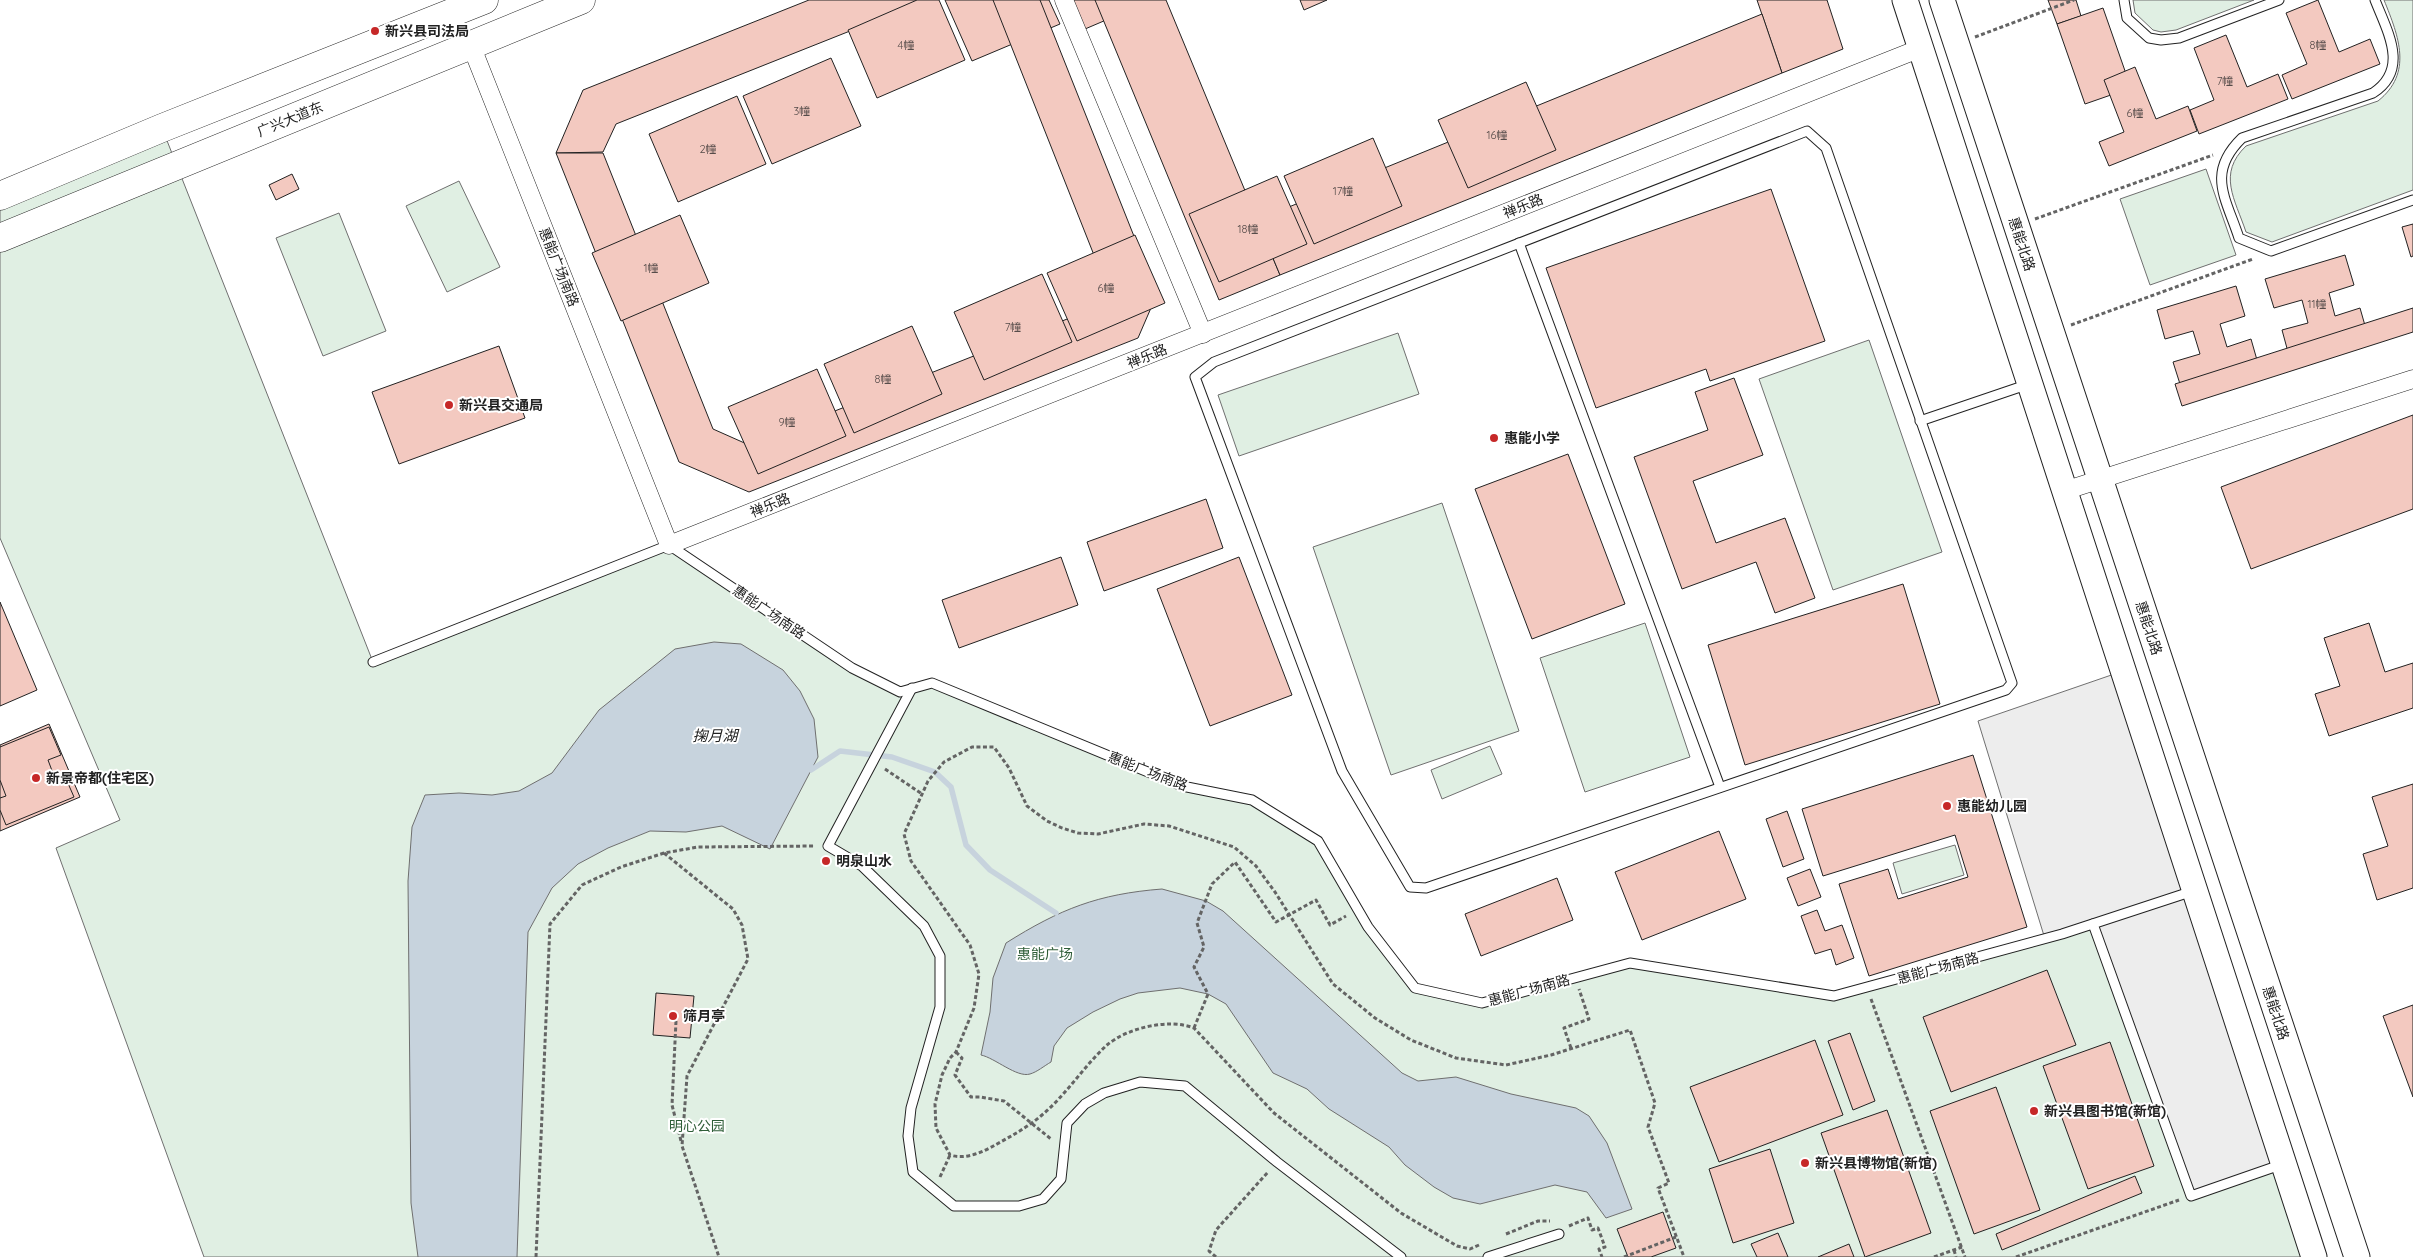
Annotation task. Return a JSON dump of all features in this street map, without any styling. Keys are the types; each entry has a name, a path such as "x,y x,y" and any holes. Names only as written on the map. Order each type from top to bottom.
{"highway":[{"path":"0,196 162,128 484,0"},
{"name":"广兴大道东","path":"0,238 581,0"}],"street":[{"path":"1064,0 1202,334"},
{"path":"1905,0 2314,1257"},
{"name":"惠能北路","path":"1942,0 2357,1257"},
{"name":"惠能广场南路","path":"471,45 669,545"},
{"name":"禅乐路","path":"669,545 1921,48"},
{"path":"2064,491 2413,379"}],"lane":[{"path":"2124,0 2127,18 2149,38 2160,40 2179,38 2279,0"},
{"path":"2375,0 2393,45 2390,74 2384,86 2373,93 2242,138 2230,149 2222,165 2220,180 2240,238 2271,251 2413,200"},
{"path":"1807,131 1826,148 1920,421 2012,683 2006,690 1426,888 1410,886 1342,771 1195,377 1214,362 1807,131"},
{"path":"1519,243 1720,787"},
{"path":"1920,421 2030,384"},
{"name":"禅乐路","path":"373,662 669,545"},
{"name":"惠能广场南路","path":"669,545 852,668 900,692 932,683 1182,786 1252,800 1318,841 1368,927 1415,988 1482,1003 1630,963 1834,996 2093,924 2195,890"},
{"path":"912,688 828,846 862,866 924,926 940,956 940,1007 912,1108 908,1136 913,1172 954,1206 1019,1206 1042,1199 1061,1179 1068,1123 1085,1104 1104,1093 1140,1082 1185,1086 1277,1162 1401,1257"},
{"path":"2093,924 2191,1196 2284,1164"},
{"path":"1488,1257 1562,1230"}],"path":[{"path":"1956,44 2074,0"},
{"path":"2016,226 2230,149"},
{"path":"2051,332 2253,259 2260,248"},
{"path":"1487,1242 1470,1249 1456,1246 1401,1214 1274,1114 1194,1028 1183,1024 1141,1028 1108,1044 1075,1082 1017,1134 986,1151 959,1158 950,1155 936,1128 934,1118 942,1075 950,1058 956,1052 974,1008 979,974 970,945 912,861 906,847 904,834 928,780 944,762 972,747 994,747 1009,768 1027,806 1047,821 1078,833 1098,834 1144,824 1169,826 1234,847 1256,866 1333,984 1375,1018 1411,1040 1456,1058 1506,1065 1551,1055 1630,1030 1655,1103 1648,1127 1669,1183 1658,1188 1684,1257"},
{"path":"873,761 922,794"},
{"path":"536,1257 550,924 582,885 621,867 664,852 698,847 828,846"},
{"path":"664,852 733,909 742,925 748,958 687,1076 682,1146"},
{"path":"1194,1028 1208,994 1194,967 1204,947 1197,923 1212,884 1235,862 1276,922 1316,900 1330,925 1358,910"},
{"path":"1571,1048 1564,1028 1589,1019 1575,978"},
{"path":"1867,987 1965,1257"},
{"path":"676,1020 672,1105 682,1146 719,1257"},
{"path":"956,1052 962,1058 955,1075 970,1097 1004,1101 1032,1122 1048,1139 1065,1142"},
{"path":"935,1189 950,1155"},
{"path":"1216,1257 1210,1251 1216,1230 1277,1162"},
{"path":"2016,1257 2191,1196"},
{"path":"1562,1230 1588,1218 1592,1230 1598,1228 1605,1247 1599,1249 1602,1257"},
{"path":"1504,1235 1538,1222 1552,1221 1555,1225"},
{"path":"1624,1257 1676,1237"},
{"path":"1934,1257 1962,1247"},
{"path":"1954,1250 1956,1257"}],"green space":[{"path":"2133,0 2254,0 2176,30 2161,32 2153,30 2135,13"},
{"path":"2384,0 2413,0 2413,190 2272,242 2246,232 2234,198 2230,177 2237,156 2246,146 2378,101 2389,90 2396,79 2400,54 2394,27"},
{"name":"惠能广场","path":"162,128 373,662 669,545 852,668 900,692 932,683 1182,786 1252,800 1318,841 1368,927 1415,988 1482,1003 1630,963 1834,996 2195,890 2314,1257 204,1257 56,848 120,820 0,538 0,196"},
{"path":"2206,169 2236,255 2150,285 2120,199"},
{"path":"459,181 500,267 447,292 406,206"},
{"path":"339,213 386,331 323,356 276,238"},
{"path":"1398,333 1419,394 1239,456 1218,395"},
{"path":"1869,340 1942,552 1833,590 1759,379"},
{"path":"1442,503 1519,731 1391,775 1313,547"},
{"path":"1645,623 1690,757 1585,792 1540,658"},
{"path":"1490,746 1502,774 1442,799 1431,770"},
{"path":"1955,845 1964,875 1902,894 1893,863"}],"shaded area":[{"path":"2123,671 2283,1164 2191,1196 2093,925 2045,939 1978,721"}],"water":[{"name":"掬月湖","path":"714,642 741,644 783,670 800,691 814,719 818,757 770,849 722,826 686,832 650,831 608,848 578,864 552,888 528,932 517,1257 418,1257 411,1203 408,881 412,827 425,795 459,793 492,795 519,791 552,773 599,710 675,649"},
{"path":"1162,889 1206,901 1223,911 1402,1073 1418,1081 1456,1077 1511,1094 1576,1108 1589,1116 1607,1143 1632,1209 1606,1218 1587,1192 1555,1185 1480,1204 1453,1198 1434,1187 1405,1165 1389,1147 1329,1109 1307,1089 1273,1073 1226,1004 1208,994 1180,988 1138,993 1120,999 1093,1012 1067,1028 1054,1046 1051,1062 1030,1074 1012,1071 981,1055 990,1012 993,978 1006,943 1044,921 1080,905 1118,895"}],"building":[{"path":"809,0 928,0 616,124 603,152 556,153 583,90"},
{"path":"917,0 939,0 965,60 877,98 848,30"},
{"path":"945,0 1049,0 1060,24 972,61"},
{"path":"993,0 1040,0 1157,294 1138,338 749,492 679,462 556,153 603,153 713,429 749,445 1105,304 1109,293"},
{"path":"1073,0 1153,0 1085,29"},
{"path":"1095,0 1166,0 1280,275 1219,300"},
{"path":"1300,0 1327,0 1304,10"},
{"path":"1757,0 1827,0 1843,49 1782,73"},
{"path":"2048,0 2076,0 2081,16 2057,24"},
{"path":"2318,0 2339,52 2370,39 2380,64 2292,99 2282,75 2307,64 2286,13"},
{"path":"2103,8 2131,88 2085,104 2057,24"},
{"path":"1762,14 1782,73 1280,275 1257,220"},
{"path":"2226,35 2247,87 2278,74 2288,99 2199,134 2190,110 2214,100 2194,48"},
{"path":"831,58 861,126 772,164 743,96"},
{"path":"2135,67 2156,119 2188,106 2197,131 2109,166 2099,142 2124,132 2104,80"},
{"path":"1526,82 1556,150 1468,188 1438,120"},
{"path":"737,96 766,164 678,202 649,134"},
{"path":"1373,138 1402,206 1314,244 1284,176"},
{"path":"292,174 299,189 276,200 269,185"},
{"path":"1277,176 1307,244 1219,282 1189,214"},
{"path":"1771,189 1825,341 1710,381 1706,369 1596,408 1546,268"},
{"path":"680,215 709,283 621,321 592,253"},
{"path":"2413,224 2413,256 2411,257 2402,227"},
{"path":"1135,235 1165,303 1077,341 1047,273"},
{"path":"2345,255 2354,285 2329,293 2335,316 2360,308 2366,329 2288,352 2282,330 2308,323 2302,300 2274,308 2265,279"},
{"path":"1042,274 1072,342 984,380 954,312"},
{"path":"2236,286 2245,316 2220,324 2227,347 2251,339 2257,360 2180,384 2173,362 2200,354 2193,331 2165,339 2157,310"},
{"path":"2413,308 2413,332 2182,406 2175,384"},
{"path":"912,326 942,394 854,433 824,364"},
{"name":"新兴县交通局","path":"499,346 525,418 399,464 372,392"},
{"path":"817,369 846,436 758,474 728,407"},
{"path":"1734,378 1763,455 1693,481 1716,543 1785,518 1815,598 1775,613 1756,562 1682,589 1634,457 1708,430 1695,392"},
{"path":"2413,415 2413,509 2251,569 2221,487"},
{"path":"1568,454 1625,604 1532,639 1475,489"},
{"path":"1206,499 1223,548 1104,591 1087,542"},
{"path":"1061,557 1078,605 959,648 942,600"},
{"path":"1239,557 1292,695 1210,726 1157,589"},
{"path":"1903,584 1940,704 1745,765 1708,645"},
{"path":"0,602 37,690 0,706"},
{"path":"2369,623 2385,672 2413,663 2413,708 2329,736 2315,694 2340,686 2324,638"},
{"name":"新景帝都(住宅区)","path":"49,724 80,797 0,831 0,745"},
{"name":"新景帝都(住宅区)","path":"49,727 61,755 48,760 54,776 63,772 74,797 6,825 0,810 0,798 6,796 0,780 0,747"},
{"path":"1973,755 2027,927 1869,976 1839,884 1888,869 1898,899 1968,877 1955,835 1823,876 1802,809"},
{"path":"2413,784 2413,888 2377,900 2363,854 2388,846 2372,797"},
{"path":"1787,811 1804,859 1783,867 1766,819"},
{"path":"1719,831 1746,899 1642,940 1615,872"},
{"path":"1810,869 1821,897 1798,906 1787,878"},
{"path":"1557,878 1573,920 1481,956 1465,914"},
{"path":"1817,910 1825,931 1842,925 1854,958 1836,965 1831,949 1815,954 1801,916"},
{"path":"2047,970 2076,1045 1951,1092 1923,1017"},
{"name":"筛月亭","path":"656,993 694,996 690,1038 653,1035"},
{"path":"2413,1005 2413,1097 2383,1016"},
{"path":"1850,1033 1875,1101 1853,1110 1828,1041"},
{"path":"1815,1040 1843,1115 1719,1162 1690,1087"},
{"path":"2110,1042 2154,1166 2088,1189 2043,1066"},
{"path":"1996,1087 2040,1210 1974,1234 1930,1111"},
{"path":"1887,1110 1931,1233 1865,1257 1821,1133"},
{"path":"1770,1149 1794,1223 1733,1243 1709,1169"},
{"path":"2135,1176 2142,1193 2002,1250 1996,1234"},
{"path":"1663,1212 1676,1248 1651,1257 1628,1257 1617,1229"},
{"path":"1778,1233 1788,1257 1757,1257 1751,1244"},
{"path":"1849,1244 1854,1257 1818,1257"}],"waterway":[{"path":"811,770 840,751 892,757 935,772 951,787 966,845 990,870 1056,913"}],"place":[{"name":"新兴县司法局","path":"375,31"},
{"name":"新兴县交通局","path":"449,405"},
{"name":"惠能小学","path":"1494,438"},
{"name":"新景帝都(住宅区)","path":"36,778"},
{"name":"惠能幼儿园","path":"1947,806"},
{"name":"明泉山水","path":"826,861"},
{"name":"筛月亭","path":"673,1016"},
{"name":"新兴县图书馆(新馆)","path":"2034,1111"},
{"name":"新兴县博物馆(新馆)","path":"1805,1163"}],"park label":[{"name":"明心公园","path":"697,1126"}]}
